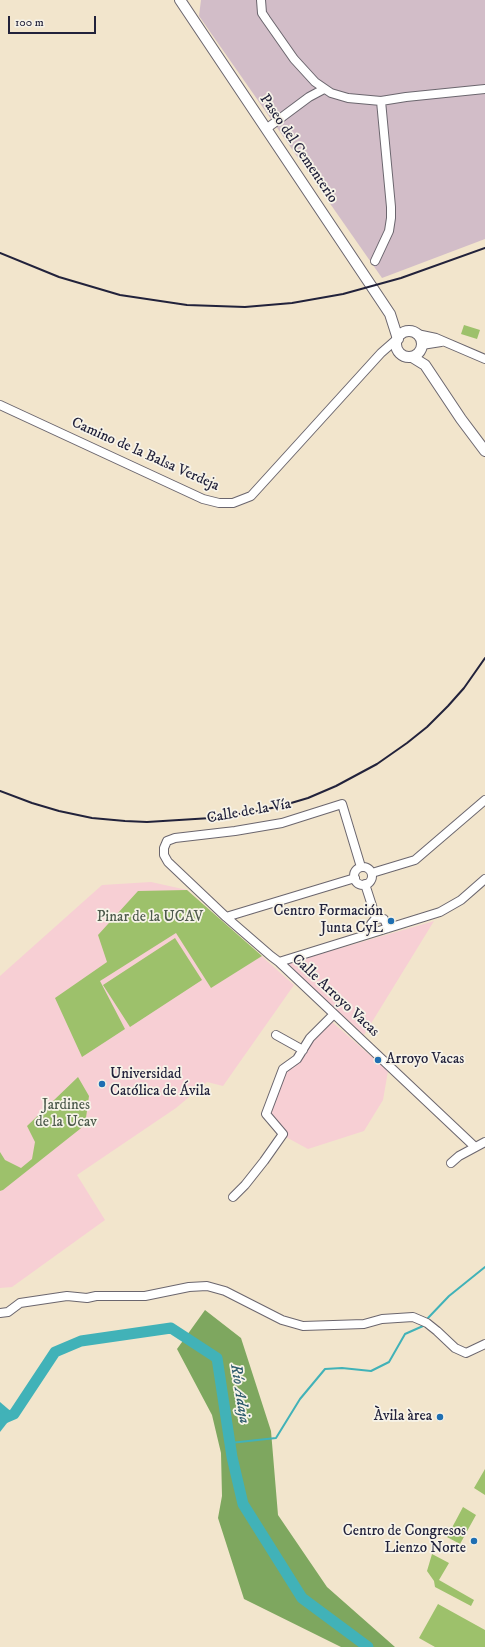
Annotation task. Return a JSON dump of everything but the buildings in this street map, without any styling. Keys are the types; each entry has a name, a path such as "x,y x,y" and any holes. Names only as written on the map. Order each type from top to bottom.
{"main road":[{"name":"Paseo del Cementerio","path":"180,0 390,314 414,332"},
{"name":"Paseo del Cementerio","path":"390,314 397,342"},
{"path":"425,365 412,357 404,356 397,342 403,333 414,332 420,337 425,365 461,419 485,451"},
{"path":"412,357 422,348"}],"street":[{"path":"261,0 262,13 279,40 303,70 324,89 348,98 381,101 485,89"},
{"path":"266,129 309,97 324,89"},
{"path":"375,261 389,231 391,218 381,101"},
{"path":"414,332 429,336 485,359"},
{"name":"Camino de la Balsa Verdeja","path":"0,405 203,499 219,503 233,503 251,496 386,349 397,342"},
{"path":"422,348 444,342"},
{"path":"372,873 415,860 485,800"},
{"name":"Calle de la Vía","path":"164,848 168,841 174,838 235,831 282,823 342,804 361,867"},
{"name":"Calle Arroyo Vacas","path":"164,848 164,855 168,862 226,917 279,962 475,1147"},
{"path":"361,867 366,868 372,873 370,881 365,884 360,884 355,878 355,873 361,867"},
{"path":"226,917 355,878"},
{"path":"279,962 449,908 461,900 485,879"},
{"path":"365,884 376,918"},
{"path":"376,918 384,919 388,928"},
{"path":"372,933 371,924 376,918"},
{"path":"233,1197 260,1167 283,1134 266,1114 282,1069 297,1059 310,1038 334,1014"},
{"path":"276,1035 303,1050"},
{"path":"451,1163 459,1156 485,1142"},
{"path":"0,1313 8,1312 20,1303 67,1296 87,1298 96,1296 146,1296 189,1287 207,1286 225,1291 282,1320 303,1326 364,1324 382,1319 413,1317 427,1323 438,1331 455,1348 466,1353 485,1344"}],"shaded area":[{"path":"201,0 485,0 485,239 382,278 199,16"},
{"name":"Universidad Católica de Ávila","path":"151,882 187,890 294,985 223,1086 207,1082 176,1108 77,1175 105,1220 12,1287 0,1288 0,976 102,885"},
{"path":"434,921 364,1035 288,965 289,963"},
{"path":"331,1021 388,1071 383,1100 364,1131 308,1149 284,1136 270,1114 285,1071"}],"green space":[{"path":"464,325 480,330 477,339 461,334"},
{"name":"Pinar de la UCAV","path":"187,890 262,956 211,988 176,933 100,981 125,1029 82,1057 55,998 107,962 98,935 138,891"},
{"path":"175,938 202,980 130,1027 103,985"},
{"name":"Jardines de la Ucav","path":"78,1077 89,1096 85,1125 0,1191 0,1152 5,1160 21,1168 32,1159 35,1142 27,1126"},
{"path":"205,1310 241,1338 271,1431 278,1515 327,1587 395,1647 341,1647 244,1599 218,1518 222,1496 221,1453 212,1415 177,1349"},
{"path":"485,1469 485,1495 474,1488"},
{"path":"463,1507 476,1515 460,1544 447,1537"},
{"path":"432,1554 449,1563 439,1580 474,1600 471,1606 435,1587 434,1581 427,1571"},
{"path":"438,1604 485,1630 485,1647 435,1647 419,1638"}],"water":[{"path":"0,1402 14,1414 0,1432"}],"waterway":[{"path":"428,1318 449,1296 485,1267"},
{"path":"230,1443 276,1438 300,1399 325,1369 342,1368 371,1371 389,1362 405,1334 423,1326"},
{"name":"Río Adaja","path":"0,1420 14,1414 55,1352 81,1341 171,1328 217,1358 232,1457 243,1504 302,1598 368,1647"}],"railway":[{"path":"0,253 59,277 120,295 187,305 245,307 292,303 343,294 401,278 485,248"},
{"path":"0,791 59,811 92,818 125,821 147,822 211,818 281,806 308,798 336,786 377,764 407,743 427,727 448,706 464,688 485,658"}],"place":[{"name":"Centro Formación Junta CyL","path":"391,921"},
{"name":"Arroyo Vacas","path":"378,1060"},
{"name":"Universidad Católica de Ávila","path":"102,1084"},
{"name":"Àvila àrea","path":"440,1417"},
{"name":"Centro de Congresos Lienzo Norte","path":"474,1541"}]}
